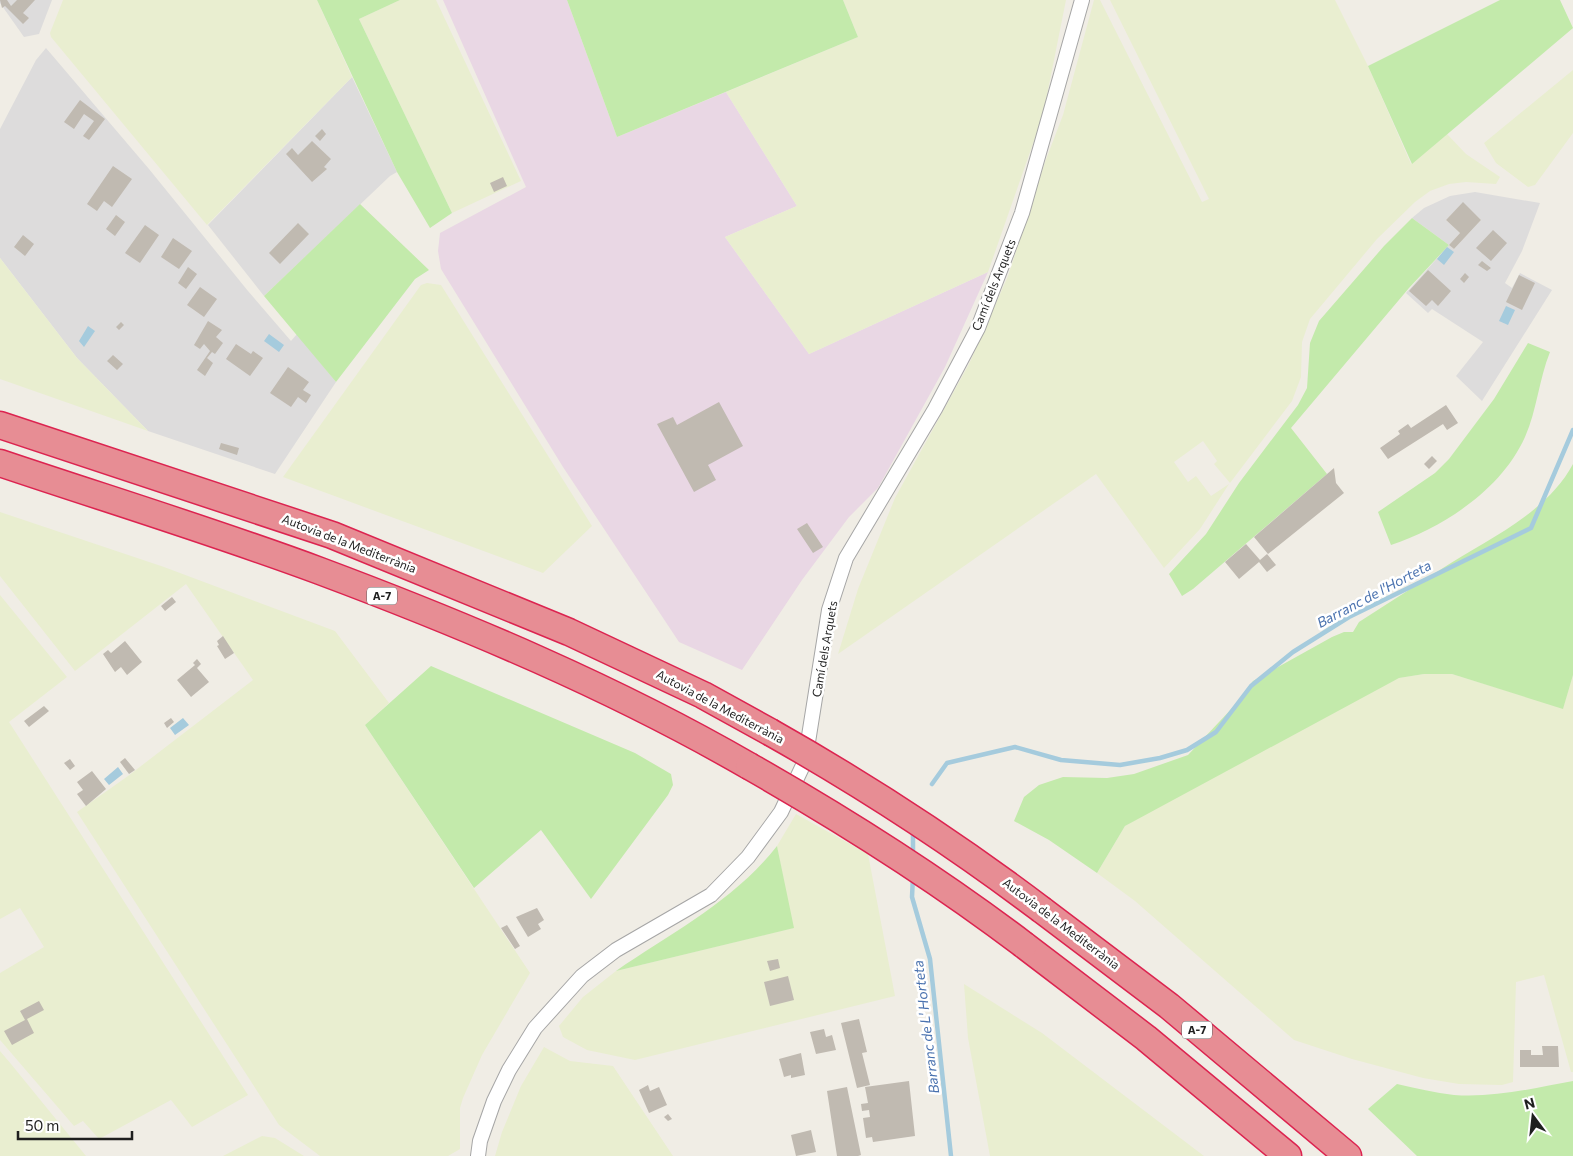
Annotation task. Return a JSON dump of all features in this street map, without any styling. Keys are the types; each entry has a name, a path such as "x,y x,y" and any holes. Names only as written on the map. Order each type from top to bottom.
{"highway":[{"name":"Autovia de la Mediterrània","path":"0,425 341,538 569,632 703,695 829,765 1003,880 1169,1006 1348,1156"},
{"name":"A-7","path":"0,463 320,571 494,641 698,736 821,808 986,917 1146,1038 1288,1156"}],"street":[{"name":"Camí dels Arquets","path":"478,1156 480,1141 494,1101 509,1070 535,1028 582,976 616,950 635,937 668,922 711,894 748,857 781,812 806,761 829,610 846,558 935,409 978,328 1022,213 1082,0"}],"shaded area":[{"path":"0,0 52,0 39,34 24,37 0,3"},
{"path":"443,0 567,0 617,137 726,92 797,206 725,237 809,354 988,272 945,367 878,488 849,517 802,580 742,670 679,642 563,467 441,269 438,251 440,233 526,187"},
{"path":"46,48 291,341 297,334 336,382 275,474 148,431 77,358 0,258 0,129 36,60"},
{"path":"352,77 397,172 390,176 264,296 208,225"},
{"path":"1475,192 1540,203 1522,251 1505,283 1512,288 1520,273 1552,290 1482,401 1456,376 1483,342 1432,309 1428,313 1406,293 1449,245 1412,218 1424,208 1450,196","holes":["1463,203 1481,220 1454,249 1449,245 1460,233 1446,220"]}],"green space":[{"path":"63,0 317,0 352,77 207,225 51,37 50,33"},
{"path":"317,0 400,0 359,19 452,213 430,228 397,172"},
{"path":"400,0 436,0 521,181 452,213 359,19"},
{"path":"567,0 843,0 858,37 617,137"},
{"path":"843,0 1066,0 1043,115 988,272 809,354 725,237 797,206 726,92 858,37"},
{"path":"1094,0 1100,0 1202,202 1209,199 1110,0 1335,0 1368,66 1411,164 1447,134 1466,154 1500,177 1496,184 1466,182 1449,184 1430,191 1415,202 1377,239 1310,319 1302,342 1301,377 1292,401 1230,483 1214,464 1217,461 1203,441 1174,462 1188,482 1196,476 1211,496 1229,484 1200,529 1164,568 1096,474 838,654 858,589 895,498 969,364 1008,276 1045,162 1063,115"},
{"path":"1500,0 1560,0 1573,28 1412,164 1368,66"},
{"path":"1573,70 1573,133 1535,185 1528,187 1496,163 1484,143"},
{"path":"360,204 429,270 415,279 336,382 264,296"},
{"path":"1412,218 1449,245 1409,288 1291,428 1327,474 1193,589 1182,596 1169,574 1206,534 1239,483 1298,405 1307,388 1310,343 1319,321 1384,246"},
{"path":"0,258 77,358 148,431 0,379"},
{"path":"427,283 441,285 592,526 543,573 283,477 421,285"},
{"path":"1528,343 1550,352 1529,427 1515,456 1486,490 1469,504 1431,528 1391,545 1378,512 1435,473 1449,459 1494,399"},
{"path":"1573,464 1573,675 1563,709 1452,674 1424,674 1399,678 1125,826 1097,873 1049,840 1014,821 1024,797 1039,785 1063,777 1107,778 1134,774 1188,755 1235,705 1253,681 1332,637 1344,632 1353,632 1359,622 1515,524 1548,497"},
{"path":"0,512 164,567 335,631 389,703 365,725 530,973 482,1055 463,1098 460,1108 460,1149 448,1156 320,1156 279,1125 77,812 128,776 253,680 186,584 75,671 0,576"},
{"path":"0,595 67,677 9,722 248,1095 192,1127 171,1100 99,1139 83,1121 74,1126 0,1040 0,973 44,947 20,908 0,919"},
{"path":"431,666 635,753 671,774 673,785 668,795 591,899 541,830 474,888 365,725"},
{"path":"1424,674 1452,674 1563,708 1573,675 1573,1072 1571,1072 1544,975 1516,982 1513,1082 1502,1085 1459,1084 1423,1078 1352,1059 1294,1040 1135,901 1097,873 1125,826 1379,687 1399,678"},
{"path":"796,814 868,854 895,996 635,1060 587,1050 563,1037 559,1026 583,997 616,971 793,928 777,846"},
{"path":"777,846 794,928 616,971 681,929 722,899 760,866"},
{"path":"964,984 1042,1033 1204,1156 990,1156 968,1038"},
{"path":"544,1047 570,1061 613,1066 673,1156 495,1156 502,1132 521,1086"},
{"path":"0,1051 11,1064 86,1156 0,1156"},
{"path":"1573,1081 1573,1156 1417,1156 1368,1109 1397,1084 1440,1093 1469,1096 1514,1092"},
{"path":"262,1136 275,1138 304,1156 223,1156"}],"water":[{"path":"1447,247 1454,252 1444,265 1437,259"},
{"path":"1506,306 1515,310 1508,325 1499,321"},
{"path":"88,326 95,331 84,347 79,341"},
{"path":"269,334 284,345 279,352 264,341"},
{"path":"183,718 189,725 175,735 170,728"},
{"path":"118,767 123,774 109,785 104,779"}],"building":[{"path":"0,0 7,0 11,6 17,0 35,0 23,13 29,18 23,24 5,6 2,8"},
{"path":"80,100 105,119 89,140 83,136 94,121 84,114 74,129 64,122"},
{"path":"322,129 326,134 320,141 315,136"},
{"path":"312,141 331,159 324,167 327,169 312,182 286,154 292,148 298,155"},
{"path":"113,166 132,179 112,207 104,201 97,211 87,204"},
{"path":"503,177 507,186 494,192 490,183"},
{"path":"1463,202 1481,220 1454,249 1449,245 1460,233 1446,220"},
{"path":"116,215 125,222 115,236 106,229"},
{"path":"298,223 309,234 280,264 269,253"},
{"path":"145,225 159,235 140,263 125,253"},
{"path":"1493,230 1507,243 1491,261 1476,248"},
{"path":"23,235 34,244 25,256 14,247"},
{"path":"173,238 192,251 179,269 161,257"},
{"path":"1482,261 1491,268 1487,271 1478,265"},
{"path":"188,267 197,274 186,289 178,283"},
{"path":"1428,270 1451,291 1438,306 1432,300 1426,306 1409,291"},
{"path":"1465,273 1469,277 1464,283 1460,279"},
{"path":"1519,275 1535,283 1522,310 1506,302"},
{"path":"200,287 217,299 204,317 187,305"},
{"path":"208,321 222,330 216,337 223,343 215,354 212,352 207,358 213,363 205,376 197,370 210,351 204,344 200,349 194,345"},
{"path":"121,322 124,325 119,330 116,327"},
{"path":"236,344 251,354 253,351 263,358 250,376 226,359"},
{"path":"113,355 123,364 117,370 107,361"},
{"path":"288,367 309,382 303,390 311,395 306,403 298,397 291,407 270,393"},
{"path":"719,402 743,446 708,465 716,480 694,492 657,424 673,417 677,425"},
{"path":"1446,405 1458,423 1447,430 1443,424 1388,459 1380,448 1400,434 1398,431 1408,424 1411,428"},
{"path":"221,443 239,448 237,455 219,449"},
{"path":"1432,456 1437,461 1429,469 1424,464"},
{"path":"1334,468 1336,483 1344,493 1268,554 1254,537"},
{"path":"807,523 823,547 813,553 797,529"},
{"path":"1246,544 1260,560 1267,554 1276,565 1267,572 1259,562 1239,579 1225,562"},
{"path":"172,597 176,602 165,611 161,606"},
{"path":"223,636 234,653 225,659 217,646 219,645 217,641"},
{"path":"125,641 142,662 127,675 121,667 115,672 103,654 108,650 111,653"},
{"path":"197,659 201,664 197,668 209,682 191,697 177,680 195,665 193,663"},
{"path":"44,706 49,711 29,727 24,721"},
{"path":"171,718 174,722 167,728 164,723"},
{"path":"125,758 135,770 129,774 120,762"},
{"path":"70,759 75,766 70,770 64,763"},
{"path":"92,771 106,789 86,806 77,794 83,790 77,782"},
{"path":"537,908 544,920 538,924 541,929 528,937 516,917"},
{"path":"507,925 520,946 515,949 501,928"},
{"path":"778,959 780,968 770,971 767,961"},
{"path":"788,976 794,1000 770,1006 764,982"},
{"path":"39,1001 44,1010 27,1019 34,1033 12,1045 4,1031 25,1020 20,1011"},
{"path":"859,1019 867,1052 862,1053 870,1085 857,1088 841,1023"},
{"path":"824,1029 826,1037 832,1035 836,1050 816,1054 810,1032"},
{"path":"1542,1046 1558,1046 1559,1067 1520,1067 1520,1050 1531,1050 1531,1055 1543,1055"},
{"path":"801,1053 805,1075 791,1078 791,1075 784,1077 779,1059"},
{"path":"909,1081 915,1136 873,1142 872,1137 866,1138 863,1118 870,1117 869,1110 862,1111 861,1104 868,1103 865,1087"},
{"path":"648,1085 650,1091 659,1087 667,1105 649,1113 639,1090"},
{"path":"847,1087 861,1155 858,1156 837,1156 827,1091"},
{"path":"668,1114 672,1119 668,1121 664,1117"},
{"path":"811,1130 816,1152 796,1156 791,1135"}],"waterway":[{"name":"Barranc de l'Horteta","path":"932,784 947,763 1015,747 1061,760 1120,765 1160,758 1187,750 1216,732 1251,686 1293,652 1349,617 1531,528 1573,430"},
{"name":"Barranc de L' Horteta","path":"913,831 913,856"},
{"name":"Barranc de L' Horteta","path":"913,876 912,897 930,959 951,1156"}]}
